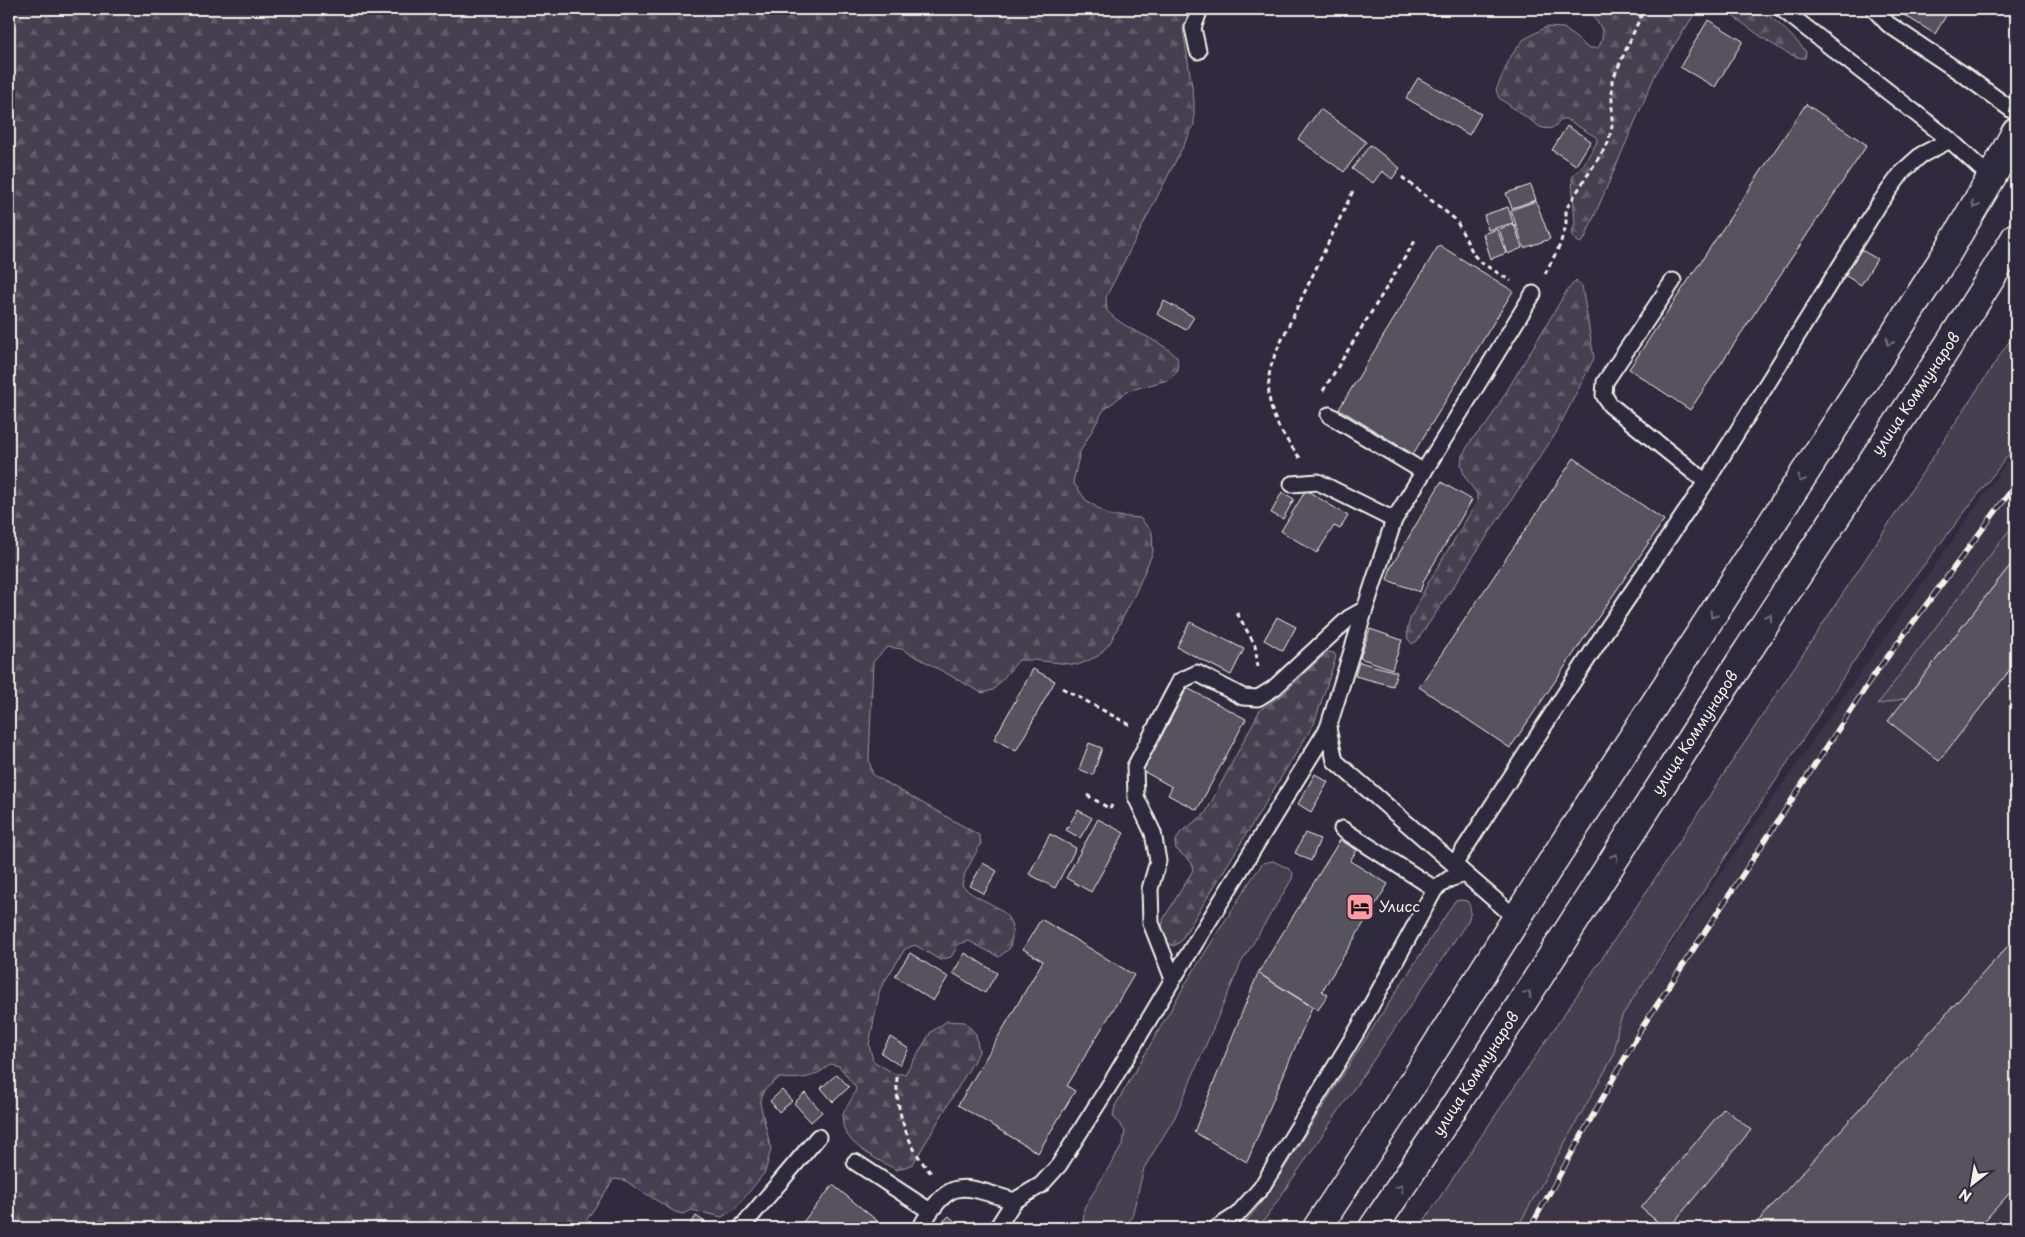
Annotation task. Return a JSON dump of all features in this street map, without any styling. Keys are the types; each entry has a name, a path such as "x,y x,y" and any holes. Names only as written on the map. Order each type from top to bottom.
{"highway":[{"path":"1317,1228 1416,1078 1553,861 1944,258 1992,178 2016,132"},
{"name":"улица Коммунаров","path":"1372,1228 1458,1103 1811,553 1964,322 2016,237"}],"lane":[{"path":"1198,51 1193,28 1200,9"},
{"path":"1782,9 1950,140 1992,178"},
{"path":"1874,9 1888,24 1967,77 2016,113"},
{"path":"1217,1228 1237,1216 1262,1188 1357,1031 1435,889 1460,869 1605,632 1706,482 1878,204 1903,171 1921,155 1950,140"},
{"path":"1672,281 1605,382 1604,395 1610,405 1706,482"},
{"path":"997,1228 1014,1201 1041,1184 1059,1165 1328,728 1364,609 1394,520 1533,294"},
{"path":"1329,415 1424,472"},
{"path":"1292,484 1318,482 1394,520"},
{"path":"1173,979 1151,922 1150,889 1158,861 1153,833 1136,797 1135,767 1180,681 1196,674 1243,697 1258,698 1274,688 1349,618 1364,609"},
{"path":"1328,728 1335,761 1517,919"},
{"path":"1342,829 1435,889"},
{"path":"741,1228 818,1137"},
{"path":"855,1162 930,1211"},
{"path":"920,1228 930,1211 948,1192 960,1188 972,1188 1014,1201"}],"path":[{"path":"1402,177 1456,220 1474,255 1480,262 1533,294 1559,247 1566,226 1566,209 1608,143 1612,127 1612,81 1644,9"},
{"path":"1318,482 1281,432 1270,406 1269,378 1276,352 1353,191"},
{"path":"1329,415 1323,406 1323,390 1415,240"},
{"path":"1237,613 1255,645 1258,698"},
{"path":"1062,688 1118,719"},
{"path":"898,1077 900,1110 910,1141 921,1162 948,1192"}],"shaded area":[{"path":"2016,449 2016,1228 1474,1228"}],"green space":[{"path":"9,9 1190,9 1183,29 1194,100 1194,125 1106,297 1107,311 1115,318 1124,325 1161,344 1177,357 1178,371 1168,380 1127,391 1103,411 1080,452 1073,482 1086,500 1108,515 1140,518 1152,532 1153,552 1135,594 1110,643 1098,656 1078,665 1019,660 993,690 982,693 902,649 887,647 873,662 869,760 873,775 979,835 981,843 965,873 962,885 975,896 998,908 1005,914 1010,920 1012,930 1010,948 999,957 969,941 959,944 951,957 940,960 915,945 905,949 880,989 869,1045 873,1061 895,1074 905,1074 931,1032 947,1021 965,1022 976,1034 979,1052 913,1164 897,1170 861,1149 846,1134 843,1125 843,1115 856,1088 839,1066 830,1064 812,1076 779,1078 764,1090 760,1103 771,1149 765,1172 736,1208 722,1217 692,1210 683,1214 675,1212 624,1180 614,1179 581,1228 9,1228"},
{"path":"1585,9 1698,9 1656,73 1584,240 1580,243 1574,239 1572,233 1575,223 1572,178 1581,169 1597,142 1596,137 1566,119 1562,119 1550,128 1540,127 1499,98 1496,90 1511,56 1523,40 1546,27 1564,28 1588,48 1598,48 1601,42 1602,31 1597,22"},
{"path":"1723,9 1755,9 1767,15 1797,41 1806,52 1805,58 1787,53"},
{"path":"1576,280 1582,286 1594,358 1556,433 1417,641 1412,644 1408,639 1407,631 1410,619 1428,583 1477,502 1477,494 1465,477 1461,465 1462,456 1472,439 1487,424 1566,292"},
{"path":"2016,331 2016,445 1875,629 1623,1014 1618,1027 1614,1055 1517,1228 1419,1228 1619,933"},
{"path":"2016,521 2016,558 1906,698 1877,705"},
{"path":"1327,652 1334,653 1336,657 1314,724 1180,942 1174,946 1168,943 1162,926 1164,918 1193,870 1192,863 1176,849 1175,843 1180,833 1205,814 1260,710 1282,695"},
{"path":"1273,861 1289,869 1293,873 1292,879 1241,963 1175,1117 1144,1168 1132,1216 1125,1228 1083,1228 1084,1208 1123,1144 1125,1131 1113,1116 1115,1106 1186,983 1252,878 1263,863"},
{"path":"1455,901 1467,901 1470,906 1468,921 1259,1228 1241,1228 1268,1194"}],"building":[{"path":"1897,9 1950,9 1935,34"},
{"path":"1708,20 1743,41 1715,87 1680,67"},
{"path":"1418,78 1481,114 1469,135 1406,98"},
{"path":"1806,104 1867,145 1690,410 1629,369"},
{"path":"1320,109 1366,142 1344,172 1298,139"},
{"path":"1567,126 1591,141 1576,165 1552,150"},
{"path":"1370,145 1400,168 1392,179 1382,171 1373,183 1352,169"},
{"path":"1531,185 1536,200 1512,208 1506,193"},
{"path":"1536,201 1550,239 1524,248 1511,210"},
{"path":"1508,207 1513,223 1488,230 1484,215"},
{"path":"1514,224 1522,248 1508,254 1499,229"},
{"path":"1497,229 1506,253 1491,259 1483,234"},
{"path":"1439,245 1513,291 1413,454 1339,409"},
{"path":"1860,249 1877,259 1861,285 1844,275"},
{"path":"1164,301 1194,317 1186,330 1157,314"},
{"path":"1574,458 1664,520 1510,748 1419,687"},
{"path":"1441,482 1472,500 1424,580 1420,592 1387,580 1391,567"},
{"path":"1306,490 1348,516 1340,529 1334,526 1317,553 1281,531"},
{"path":"1282,492 1294,499 1283,519 1271,513"},
{"path":"2016,558 2016,662 1939,761 1888,721"},
{"path":"1277,617 1296,627 1283,651 1264,640"},
{"path":"1190,622 1244,649 1231,675 1177,647"},
{"path":"1370,629 1402,640 1392,669 1360,658"},
{"path":"1359,662 1397,672 1393,686 1355,676"},
{"path":"1033,669 1055,681 1016,751 994,739"},
{"path":"1187,688 1246,719 1197,810 1168,795 1172,787 1143,771"},
{"path":"1089,743 1102,748 1093,775 1079,769"},
{"path":"1315,774 1328,782 1311,812 1298,804"},
{"path":"1078,810 1092,818 1080,838 1066,830"},
{"path":"1098,819 1124,833 1091,892 1066,878"},
{"path":"1305,833 1320,839 1311,861 1295,853"},
{"path":"1050,834 1076,848 1055,888 1029,874"},
{"path":"1340,840 1357,850 1350,861 1388,884 1322,991 1328,995 1318,1010 1258,973"},
{"path":"983,863 997,871 984,894 970,886"},
{"path":"1041,919 1134,975 1067,1086 1075,1091 1038,1153 958,1105 1043,961 1023,949"},
{"path":"2016,937 2016,1186 1978,1228 1752,1228"},
{"path":"910,953 948,977 933,1001 895,976"},
{"path":"965,953 997,973 985,993 953,973"},
{"path":"1258,973 1312,1007 1247,1162 1194,1132"},
{"path":"890,1037 909,1049 899,1065 881,1053"},
{"path":"837,1074 849,1087 833,1102 821,1088"},
{"path":"782,1090 792,1101 779,1112 770,1101"},
{"path":"805,1093 822,1112 811,1122 794,1103"},
{"path":"1724,1108 1751,1130 1669,1228 1665,1228 1641,1208"},
{"path":"833,1185 886,1228 798,1228"},
{"path":"696,1216 714,1228 688,1228"},
{"path":"949,1216 962,1228 936,1228"}],"railway":[{"path":"1530,1228 1641,1029 1874,675 2016,484"}],"place":[{"name":"Улисс","path":"1360,907"}]}
